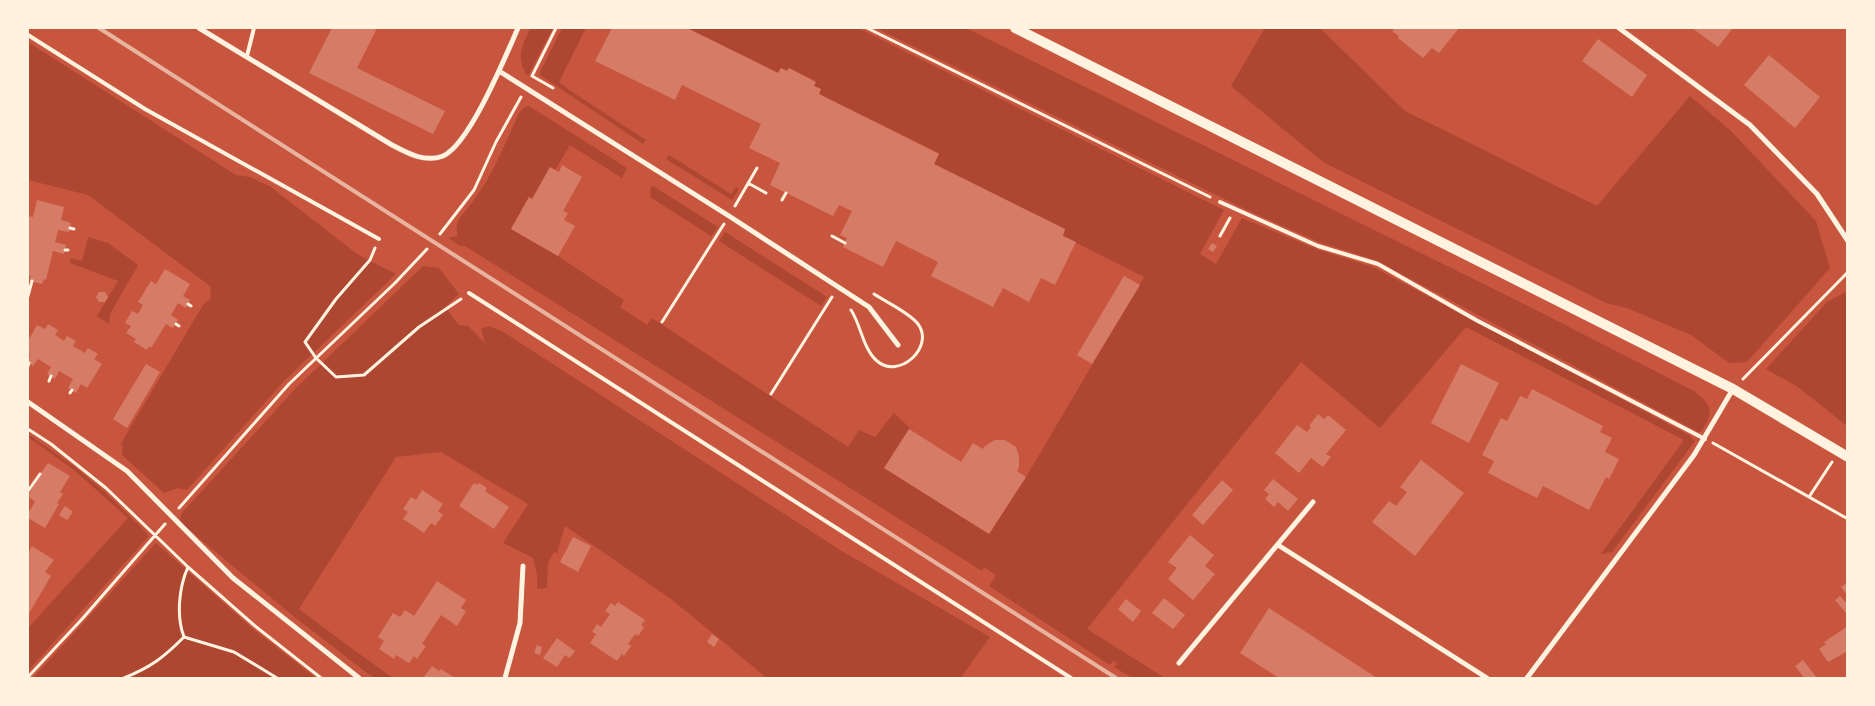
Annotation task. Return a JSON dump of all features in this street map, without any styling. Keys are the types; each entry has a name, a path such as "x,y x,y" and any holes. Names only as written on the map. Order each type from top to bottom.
{"main road":[{"path":"1015,28 1734,389 1843,454"}],"street":[{"path":"199,28 392,146 412,156 428,158 443,156 455,147 468,129 499,71 518,28"},
{"path":"1619,28 1750,125 1817,194 1848,241"},
{"path":"499,71 869,307 898,345"},
{"path":"1527,678 1705,438 1734,389"},
{"path":"28,402 126,472 233,578 359,678"},
{"path":"1179,663 1313,502"},
{"path":"1278,545 1487,678"},
{"path":"506,678 520,623 523,566"}],"lane":[{"path":"247,56 254,28"},
{"path":"28,35 145,109 379,239"},
{"path":"1220,202 1318,246 1378,264 1476,320 1705,438"},
{"path":"469,293 1071,678"}],"path":[{"path":"440,234 474,190 496,142 556,28"},
{"path":"867,28 1220,202"},
{"path":"662,322 757,168"},
{"path":"748,184 766,193"},
{"path":"782,200 786,193"},
{"path":"1220,236 1235,209"},
{"path":"832,236 845,243"},
{"path":"379,239 370,260 336,299 305,342 316,358 336,377 364,375 419,327 469,293"},
{"path":"28,677 83,618 289,384 395,283 427,249"},
{"path":"1734,389 1848,272"},
{"path":"28,296 32,281"},
{"path":"771,394 832,296"},
{"path":"48,380 51,376"},
{"path":"28,429 85,470 156,534 188,567 319,678"},
{"path":"1705,438 1848,520"},
{"path":"1809,497 1843,454"},
{"path":"28,491 40,474"},
{"path":"188,567 183,576 180,596 180,628 184,637 234,652 277,678"},
{"path":"124,678 147,669 158,662 184,637"},
{"path":"312,678 319,678"}],"shaded area":[{"path":"531,28 553,28 528,76 522,64 521,52"},
{"path":"562,28 586,28 559,82 646,140 643,144 540,75"},
{"path":"687,28 858,28 1224,210 1200,254 1216,264 1242,218 1319,250 1373,267 1689,435 1695,441 1612,552 1601,554 1684,440 1466,327 1380,428 1301,362 1087,629 1165,678 1132,678 1114,667 1117,664 1115,662 1113,661 1110,665 989,586 996,575 984,567 982,571 465,246 460,246 448,238 458,236 457,225 460,219 490,175 519,113 523,108 529,106 627,168 622,178 570,145 555,170 550,168 532,199 529,197 511,229 558,256 624,300 620,307 647,325 652,318 848,447 859,430 875,437 894,413 910,428 885,468 989,534 1026,477 1144,277 1063,236 1065,229 934,164 939,153 819,94 821,89 814,86 815,81 789,68 787,71 781,68 778,73"},
{"path":"876,28 966,28 1530,307 1694,391 1708,405 1710,414 1708,419 1701,432 1698,432 1375,260 1319,242 1253,213"},
{"path":"1265,28 1320,28 1405,111 1597,206 1690,96 1731,131 1816,221 1830,268 1747,362 1729,363 1691,335 1627,308 1606,303 1323,162 1231,86"},
{"path":"28,42 236,175 250,177 271,187 357,254 396,274 285,380 187,490 178,488 164,493 122,455 123,445 120,445 203,305 211,298 210,286 88,195 28,180"},
{"path":"669,155 731,194 736,187 739,189 732,200 666,159"},
{"path":"653,186 718,227 711,236 650,197 651,187"},
{"path":"725,232 827,297 821,306 719,241"},
{"path":"88,237 108,243 138,265 110,314 109,324 97,316 118,281 70,263 71,258 82,261"},
{"path":"423,266 439,268 459,294 445,307 459,325 468,326 485,343 481,329 488,326 502,331 840,550 990,637 962,676 965,678 767,678 671,599 565,526 557,553 554,552 548,563 547,587 537,588 537,575 533,558 503,543 528,504 441,452 396,457 299,609 393,678 376,678 367,673 292,615 180,521 181,514 294,390"},
{"path":"1846,292 1848,299 1847,426 1798,387 1766,369 1827,302"},
{"path":"28,434 75,467 104,491 147,533 148,537 28,671 28,628 128,518 74,470 28,437"},
{"path":"156,543 253,629 316,678 33,678"}],"building":[{"path":"332,28 377,28 357,68 445,111 433,134 309,73"},
{"path":"612,28 687,28 778,73 781,68 787,71 789,68 816,82 814,86 821,89 819,94 939,154 934,164 1065,229 1063,236 1076,242 1055,285 1041,278 1029,302 1003,288 993,307 931,276 938,262 896,241 883,267 843,247 847,238 840,235 852,211 839,205 833,216 770,185 780,163 749,148 761,124 682,85 675,100 595,61"},
{"path":"1395,28 1459,28 1439,53 1432,48 1423,58 1398,38 1399,36 1392,31"},
{"path":"1692,28 1733,28 1718,47"},
{"path":"1598,39 1647,75 1632,97 1582,61"},
{"path":"1769,55 1820,97 1795,128 1744,85"},
{"path":"562,165 582,177 563,211 568,213 564,220 575,226 558,256 511,229 529,197 532,199 550,167 559,172"},
{"path":"37,200 64,207 61,220 71,223 69,232 58,230 55,242 66,245 64,254 53,251 46,280 44,279 42,284 29,281 31,276 28,275 28,216 33,217"},
{"path":"1212,243 1217,246 1213,252 1208,249"},
{"path":"165,269 190,284 183,296 190,300 186,308 178,303 171,315 178,320 173,328 166,324 151,348 149,346 147,350 134,342 136,339 126,333 131,326 125,323 132,311 138,314 143,305 138,302 151,281 156,284"},
{"path":"1124,276 1140,285 1092,364 1077,355"},
{"path":"99,292 105,292 108,297 105,302 99,302 96,297"},
{"path":"48,324 58,330 55,335 64,341 67,336 76,341 73,346 85,353 88,348 98,354 94,359 102,364 87,388 81,384 76,393 68,388 73,379 59,371 55,379 47,374 51,367 38,359 33,366 28,362 30,354 28,352 28,341 37,325 45,329"},
{"path":"146,364 160,372 127,428 113,419"},
{"path":"1461,364 1499,383 1469,443 1431,423"},
{"path":"1532,389 1603,426 1600,432 1612,438 1605,452 1619,459 1609,479 1606,477 1589,510 1543,486 1537,498 1488,473 1494,461 1482,455 1501,418 1507,421 1520,396 1527,399"},
{"path":"1318,414 1324,419 1328,415 1346,430 1326,454 1331,457 1323,467 1311,458 1299,473 1275,453 1297,425 1307,432"},
{"path":"909,429 961,462 973,443 983,449 995,440 1005,440 1016,447 1019,456 1017,471 1026,477 989,534 884,468"},
{"path":"1421,460 1464,493 1415,556 1372,522 1389,501 1396,506 1407,492 1400,487"},
{"path":"48,463 70,476 60,492 63,494 57,503 59,504 45,528 28,518 28,513 35,502 28,496"},
{"path":"1273,479 1298,499 1288,511 1278,502 1274,507 1265,499 1269,494 1264,490"},
{"path":"1222,480 1233,490 1203,525 1192,515"},
{"path":"474,483 477,485 479,483 487,488 485,491 509,507 494,529 459,506"},
{"path":"422,490 443,504 438,511 443,515 435,526 431,523 424,533 403,519 408,512 403,509 411,497 416,500"},
{"path":"65,506 73,512 67,520 59,515"},
{"path":"1190,535 1214,555 1205,566 1215,574 1193,600 1168,579 1177,568 1168,562"},
{"path":"573,537 591,546 578,572 560,562"},
{"path":"32,546 54,560 45,572 51,576 28,615 28,554"},
{"path":"437,581 466,600 461,608 466,611 457,626 441,615 422,644 426,646 417,659 414,656 409,663 396,655 394,659 379,649 384,641 378,637 393,613 400,617 405,610 414,616"},
{"path":"1848,582 1848,596 1841,587"},
{"path":"1840,596 1848,605 1846,613 1835,600"},
{"path":"1164,598 1185,615 1173,629 1152,613"},
{"path":"1126,599 1141,611 1133,622 1118,609"},
{"path":"618,602 645,620 641,625 644,627 638,636 636,634 632,638 628,644 631,646 624,656 622,654 617,661 590,643 596,634 592,632 597,624 601,627 610,614 605,611 611,603 615,606"},
{"path":"1269,608 1377,678 1279,678 1240,653"},
{"path":"1848,626 1848,651 1828,662 1819,649 1826,644 1824,642"},
{"path":"712,634 719,639 714,647 707,642"},
{"path":"557,638 575,651 570,658 565,655 557,667 543,658"},
{"path":"537,645 542,647 540,655 534,653"},
{"path":"1803,660 1817,678 1804,678 1795,666"},
{"path":"432,666 439,671 441,669 455,678 423,678"}],"railway":[{"path":"99,28 1116,678"}]}
